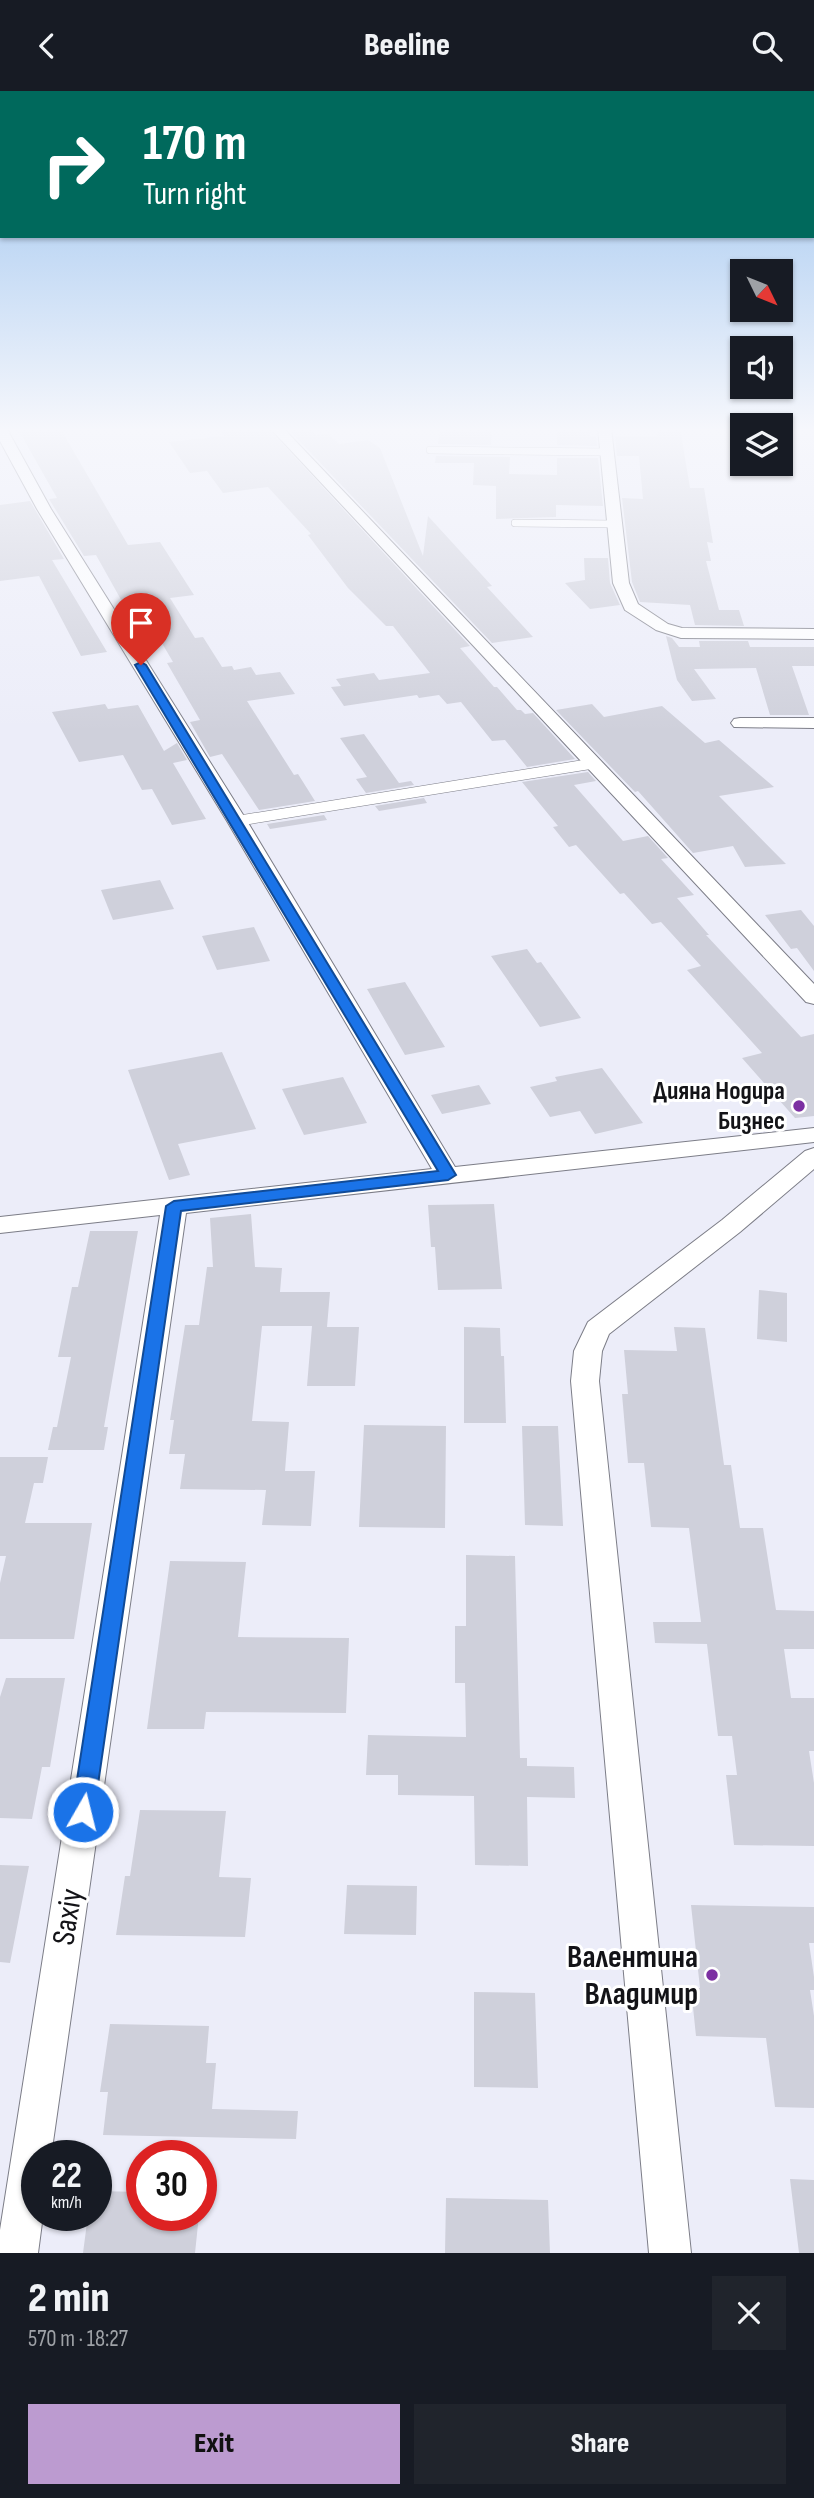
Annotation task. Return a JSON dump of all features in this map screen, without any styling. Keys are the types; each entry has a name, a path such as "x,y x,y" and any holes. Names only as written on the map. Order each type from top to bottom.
{"street":[{"path":"56,529 237,821 448,1175"},
{"path":"370,529 590,764 814,997"},
{"path":"615,529 621,583 631,607 663,627 692,634 814,634"},
{"path":"740,723 814,723"},
{"path":"0,1225 814,1135"},
{"path":"670,2253 585,1381 588,1351 598,1329 622,1307 730,1226 814,1156"},
{"name":"Saxiy","path":"17,2253 174,1206"}],"lane":[{"path":"237,821 590,764"}],"building":[{"path":"0,529 46,529 64,559 52,560 107,652 81,656 39,576 0,581"},
{"path":"67,529 119,529 128,545 160,542 194,595 170,598 195,638 203,637 222,667 232,666 234,670 251,667 256,675 280,672 295,694 247,701 294,775 298,774 315,801 259,810 222,754 210,757 190,722 200,720 167,663 173,662 149,621 139,623 128,604 124,605 96,555 84,556"},
{"path":"306,529 361,529 470,646 460,648 494,687 497,687 517,710 525,714 533,713 575,759 527,767 505,740 492,741 461,702 447,704 439,695 419,698 417,695 344,706 331,687 341,686 336,679 374,673 379,680 430,673 393,626 386,626 348,588 308,535 311,534"},
{"path":"383,529 412,529 423,556 426,529 440,529 492,586 487,587 533,637 492,643"},
{"path":"626,529 711,529 713,543 707,542 711,561 706,561 719,610 739,610 744,626 695,625 690,605 640,602 632,582"},
{"path":"584,558 608,558 610,583 620,605 590,609 565,583 585,580"},
{"path":"666,636 672,638 679,647 700,647 699,641 748,641 750,647 814,647 814,666 792,666 809,715 770,715 756,668 694,669 716,699 692,701 677,680"},
{"path":"105,704 108,709 138,705 164,751 177,743 187,760 173,763 206,819 172,825 152,789 142,790 123,755 79,762 52,712"},
{"path":"592,704 604,717 662,706 705,743 719,740 774,787 719,796 786,864 745,867 733,846 693,853 638,791 635,792 556,710"},
{"path":"364,734 399,783 411,781 414,785 366,793 356,779 367,777 340,738"},
{"path":"588,772 596,781 574,785 623,841 648,836 668,858 661,859 694,895 677,898 709,935 706,935 801,1037 814,1034 814,1116 795,1118 742,1058 762,1053 687,970 701,966 661,922 652,924 624,893 620,894 576,845 569,847 553,827 558,826 522,782"},
{"path":"424,798 427,803 379,811 375,806"},
{"path":"324,815 327,820 270,829 267,824"},
{"path":"160,880 174,909 113,920 101,890"},
{"path":"801,910 814,926 814,971 797,948 791,949 765,915"},
{"path":"254,927 270,961 217,970 202,936"},
{"path":"527,949 537,963 541,962 581,1018 540,1027 491,956"},
{"path":"405,982 445,1047 405,1055 367,989"},
{"path":"222,1052 256,1129 178,1144 190,1175 169,1180 128,1070"},
{"path":"602,1068 643,1123 595,1134 580,1111 550,1117 530,1087 557,1081 555,1077"},
{"path":"343,1077 367,1123 304,1135 282,1089"},
{"path":"479,1085 491,1104 442,1114 431,1095"},
{"path":"494,1204 502,1289 438,1290 428,1205"},
{"path":"251,1214 255,1267 282,1268 280,1292 330,1292 327,1327 359,1327 355,1386 307,1386 312,1326 262,1326 252,1421 289,1422 285,1471 315,1471 311,1526 262,1525 266,1490 180,1489 185,1454 169,1454 174,1420 170,1420 185,1325 199,1325 207,1267 213,1267 210,1218"},
{"path":"90,1231 138,1231 104,1427 108,1427 104,1450 48,1450 53,1427 57,1427 71,1357 58,1357 72,1287 78,1287"},
{"path":"759,1290 787,1293 787,1342 757,1339"},
{"path":"464,1327 500,1328 501,1356 504,1356 506,1423 464,1423"},
{"path":"674,1327 705,1328 724,1465 731,1465 740,1528 763,1528 776,1610 814,1611 814,1649 784,1649 791,1698 814,1698 814,1751 809,1751 814,1783 814,1846 734,1845 726,1775 737,1775 732,1736 718,1736 707,1644 655,1643 653,1622 701,1622 689,1528 651,1527 644,1463 628,1463 622,1394 628,1394 624,1350 677,1351"},
{"path":"364,1425 446,1426 445,1528 359,1527"},
{"path":"522,1426 558,1426 563,1526 525,1525"},
{"path":"0,1457 48,1457 43,1483 34,1483 25,1523 92,1523 74,1639 0,1639 0,1583 6,1556 0,1556"},
{"path":"466,1555 515,1556 520,1758 527,1758 527,1766 574,1767 575,1798 527,1797 528,1866 475,1865 474,1796 398,1795 398,1775 366,1775 368,1735 466,1737 465,1683 455,1683 455,1626 466,1626"},
{"path":"170,1561 246,1562 238,1637 349,1638 346,1713 206,1712 204,1729 147,1729"},
{"path":"6,1678 65,1678 50,1767 42,1767 32,1819 0,1818 0,1697"},
{"path":"140,1810 226,1811 219,1877 251,1878 245,1937 116,1935 125,1876 130,1876"},
{"path":"0,1865 29,1866 10,1963 0,1962"},
{"path":"347,1885 417,1886 416,1935 344,1934"},
{"path":"691,1905 814,1907 814,1943 809,1943 814,1977 814,1990 810,1990 814,2016 814,2108 775,2107 766,2038 696,2036 691,1988 700,1988"},
{"path":"474,1992 535,1993 538,2088 474,2087"},
{"path":"110,2024 209,2026 206,2063 216,2063 212,2109 298,2111 296,2139 103,2135 108,2092 100,2092"},
{"path":"790,2179 814,2180 814,2253 799,2253"},
{"path":"112,2191 126,2192 126,2231 197,2231 195,2253 83,2253 86,2231 112,2231"},
{"path":"446,2198 548,2200 550,2253 445,2253"}],"place":[{"name":"Дияна Нодира Бизнес","path":"799,1106"},
{"name":"Валентина Владимир","path":"712,1975"}],"route":[{"path":"83,1812 174,1206 448,1175 141,665"}]}
